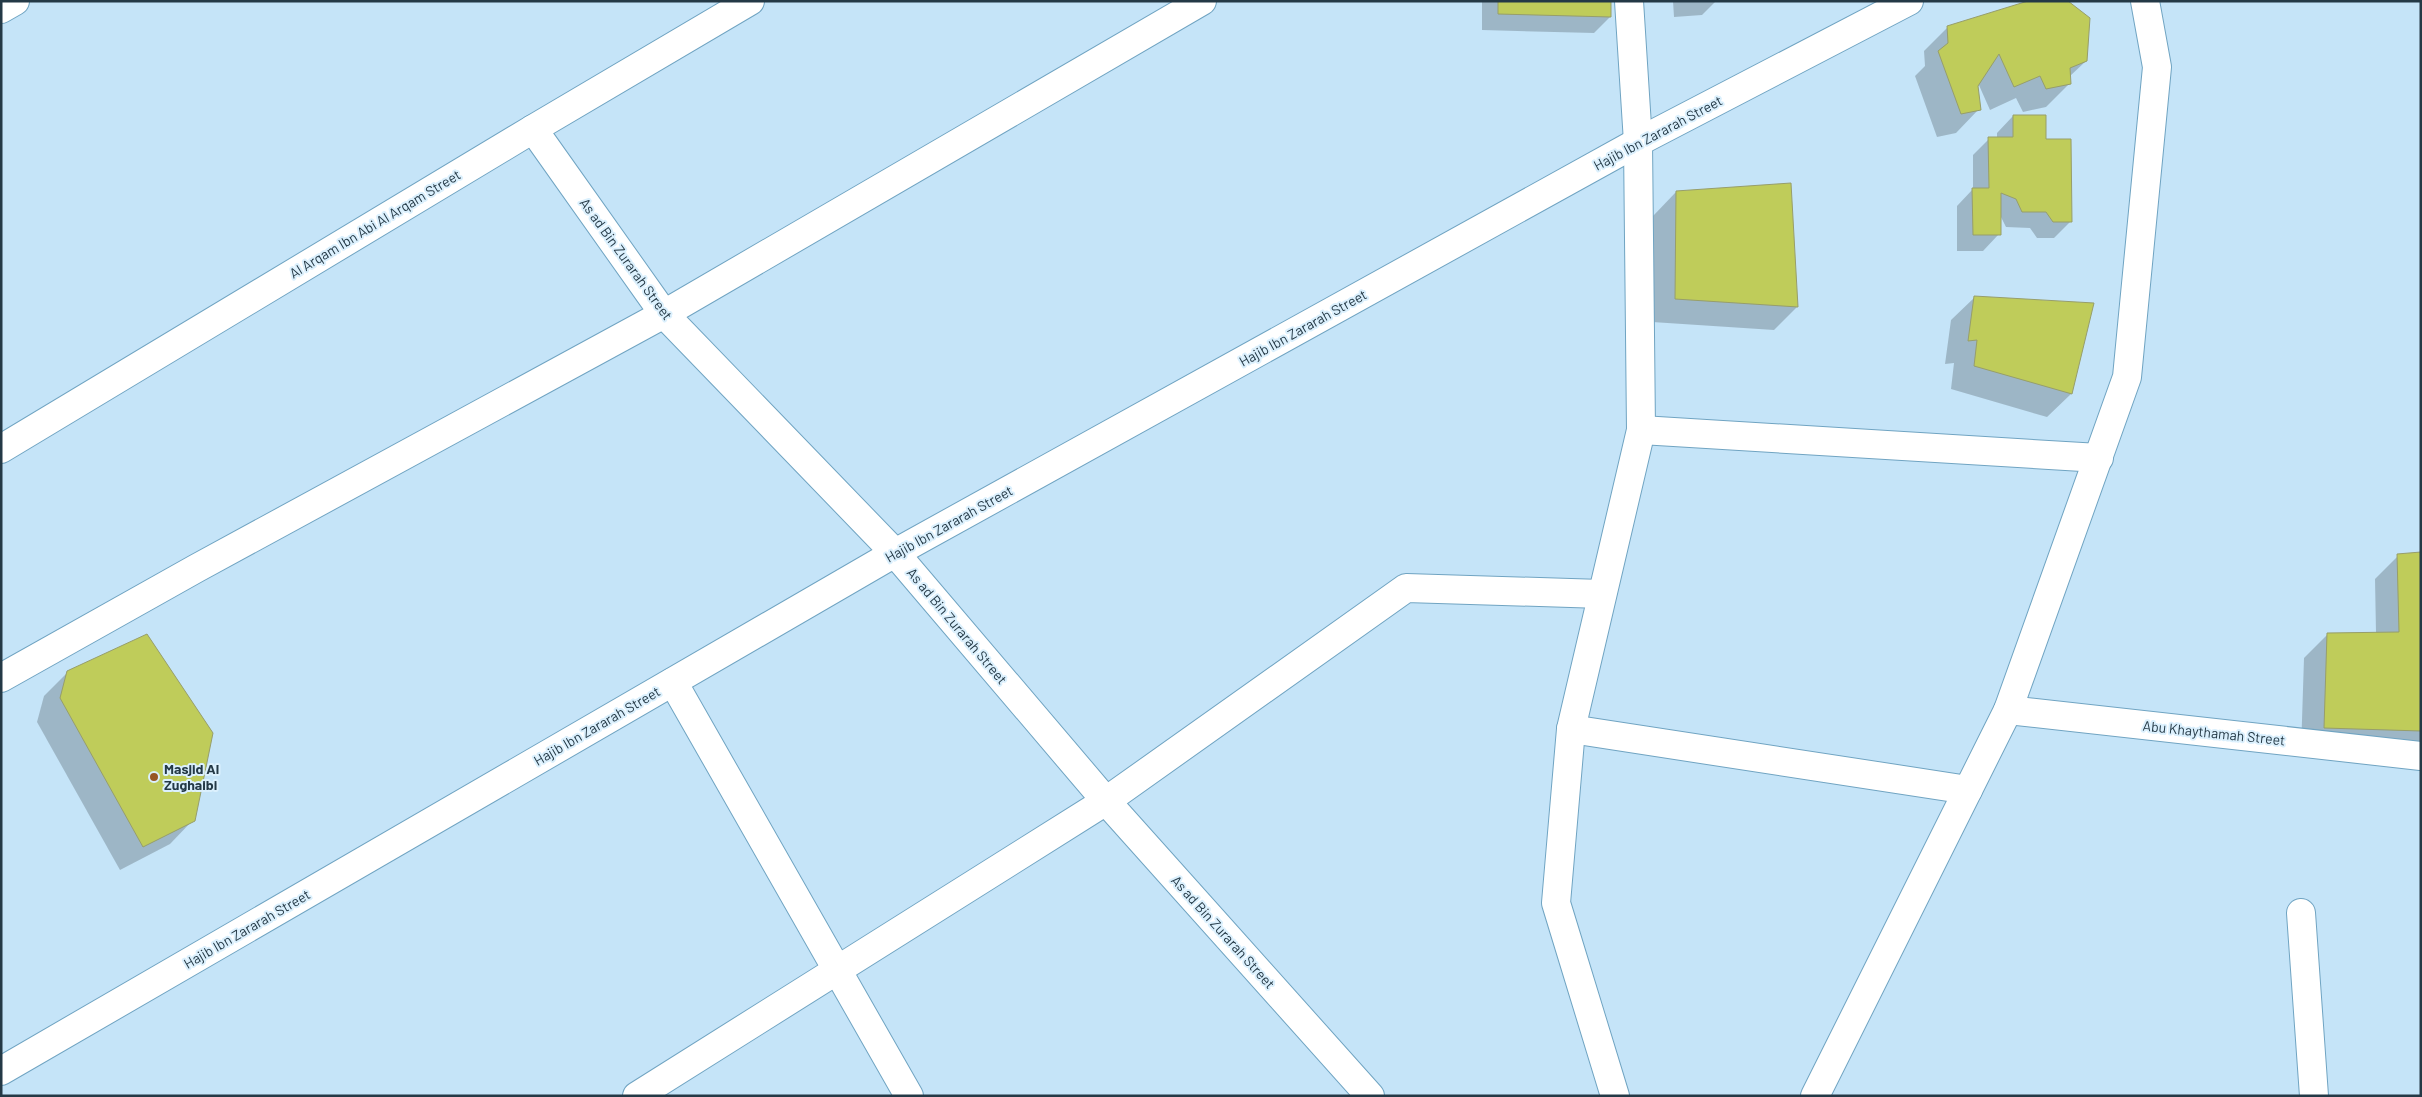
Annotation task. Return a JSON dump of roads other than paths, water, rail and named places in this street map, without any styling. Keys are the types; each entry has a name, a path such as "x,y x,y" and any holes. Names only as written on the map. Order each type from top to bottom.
{"street":[{"path":"1,10 15,1"},
{"name":"Al Arqam Ibn Abi Al Arqam Street","path":"1,449 533,128 750,1"},
{"path":"1,678 664,314 1202,1"},
{"path":"1615,1096 1556,903 1571,729 1640,430 1638,142 1629,1"},
{"name":"Hajib Ibn Zararah Street","path":"1,1070 895,553 1638,142 1909,1"},
{"path":"1815,1096 2008,710 2127,377 2157,67 2145,1"},
{"name":"As ad Bin Zurarah Street","path":"533,128 664,314 895,553 1106,801 1370,1096"},
{"path":"1640,430 2099,458"},
{"path":"636,1096 1106,801 1406,588 1602,594"},
{"path":"673,682 909,1096"},
{"name":"Abu Khaythamah Street","path":"2008,710 2421,756"},
{"path":"1571,729 1968,790"},
{"path":"2301,914 2314,1096"}],"place":[{"name":"Masjid Al Zughaibi","path":"154,777"}]}
